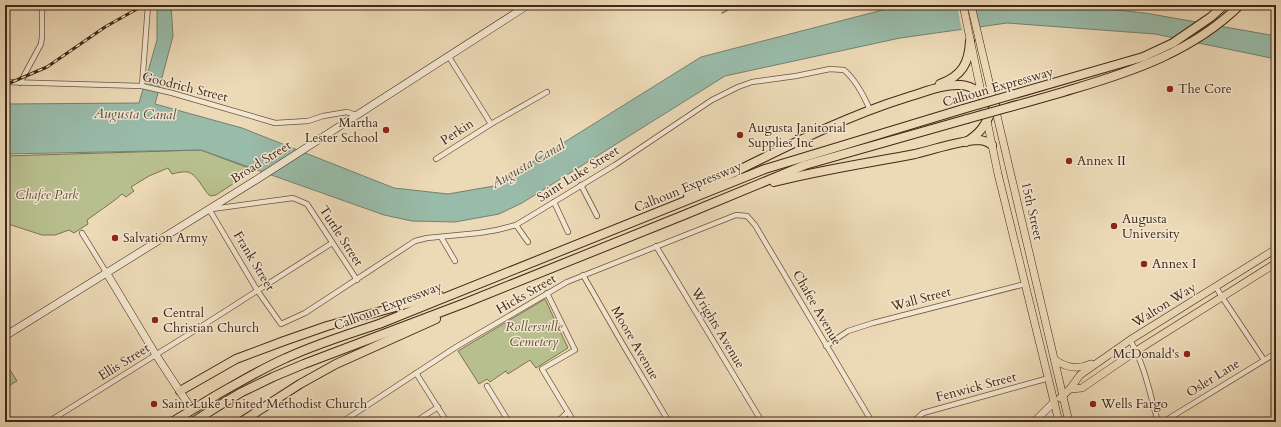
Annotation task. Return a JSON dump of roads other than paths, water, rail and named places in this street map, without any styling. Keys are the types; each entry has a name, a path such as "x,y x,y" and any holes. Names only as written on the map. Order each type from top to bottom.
{"highway":[{"name":"Calhoun Expressway","path":"172,422 249,376 286,358 379,324 765,169 963,109 1143,57 1173,43 1211,17 1224,5"},
{"name":"Calhoun Expressway","path":"193,422 254,386 298,366 530,277 805,165 1112,77 1147,65 1180,50 1204,34 1240,5"},
{"path":"931,90 950,80 962,69 969,55 970,41"},
{"path":"616,229 840,122 870,110 947,85 961,85 976,90 994,105 978,134 966,142"},
{"path":"742,191 824,170 915,154 966,142 979,140 992,145"},
{"path":"241,422 300,384 336,364 530,277"},
{"path":"180,390 236,359 284,341 327,326 480,283"}],"main road":[{"name":"15th Street","path":"963,5 998,174 1058,419"},
{"name":"15th Street","path":"971,5 1069,422"},
{"name":"Broad Street","path":"5,336 256,180 449,57 525,6"},
{"name":"Walton Way","path":"1034,422 1054,402 1070,389 1080,375 1130,340 1276,249"},
{"name":"Walton Way","path":"1070,389 1082,388 1136,351 1276,263"},
{"path":"106,272 156,355 200,422"},
{"path":"1055,360 1070,368 1084,367 1109,355"}],"street":[{"path":"20,83 41,44 42,5"},
{"path":"142,86 148,5"},
{"path":"449,57 491,124"},
{"name":"Saint Luke Street","path":"281,324 305,314 415,241 479,233 516,225 621,161 712,100 738,87 752,82 796,76 830,69 844,70 853,79 864,96 870,110"},
{"name":"Goodrich Street","path":"5,82 142,86 162,90 275,123 290,123 311,120 323,116 347,112 356,115"},
{"name":"Perkin","path":"436,159 491,124 547,92"},
{"path":"581,185 598,216"},
{"name":"Tuttle Street","path":"209,209 292,198 307,204 357,280"},
{"path":"554,202 568,232"},
{"name":"Frank Street","path":"209,209 257,290 281,324"},
{"name":"Hicks Street","path":"342,422 456,347 547,293 583,275 736,215"},
{"name":"Chafee Avenue","path":"736,215 747,216 755,225 781,266 826,346 872,422"},
{"path":"516,225 528,242"},
{"path":"82,233 106,272"},
{"path":"441,237 455,261"},
{"name":"Ellis Street","path":"48,422 332,243"},
{"name":"Wrights Avenue","path":"656,246 762,422"},
{"path":"1266,255 1276,263"},
{"name":"Moore Avenue","path":"583,275 669,422"},
{"name":"Wall Street","path":"826,346 848,331 873,323 1025,284"},
{"path":"1216,287 1264,360"},
{"path":"547,293 575,350 542,369 574,422"},
{"path":"1130,340 1136,351 1158,422"},
{"name":"Osler Lane","path":"1163,422 1276,352"},
{"path":"416,373 447,422"},
{"name":"Fenwick Street","path":"913,422 923,413 1049,378"},
{"path":"488,386 509,422"},
{"path":"415,422 438,408"},
{"path":"557,422 568,412"}],"water":[{"name":"Augusta Canal","path":"157,5 171,5 173,36 155,104 242,128 394,188 448,194 494,186 701,57 902,5 1068,5 1145,13 1276,36 1276,59 1155,34 1007,23 900,38 725,76 522,203 499,214 455,222 412,221 384,215 201,150 5,154 5,104 139,103 157,40"}],"waterway":[{"path":"722,13 737,5"}],"railway":[{"path":"5,85 47,67 105,27 144,5"}],"place":[{"name":"The Core","path":"1170,89"},
{"name":"Martha Lester School","path":"386,130"},
{"name":"Augusta Janitorial Supplies Inc","path":"740,135"},
{"name":"Annex II","path":"1069,161"},
{"name":"Augusta University","path":"1114,226"},
{"name":"Salvation Army","path":"115,238"},
{"name":"Annex I","path":"1144,264"},
{"name":"Central Christian Church","path":"155,320"},
{"name":"McDonald's","path":"1187,354"},
{"name":"Saint Luke United Methodist Church","path":"154,404"},
{"name":"Wells Fargo","path":"1093,404"}],"park label":[{"name":"Chafee Park","path":"47,195"},
{"name":"Rollersville Cemetery","path":"534,334"}]}
